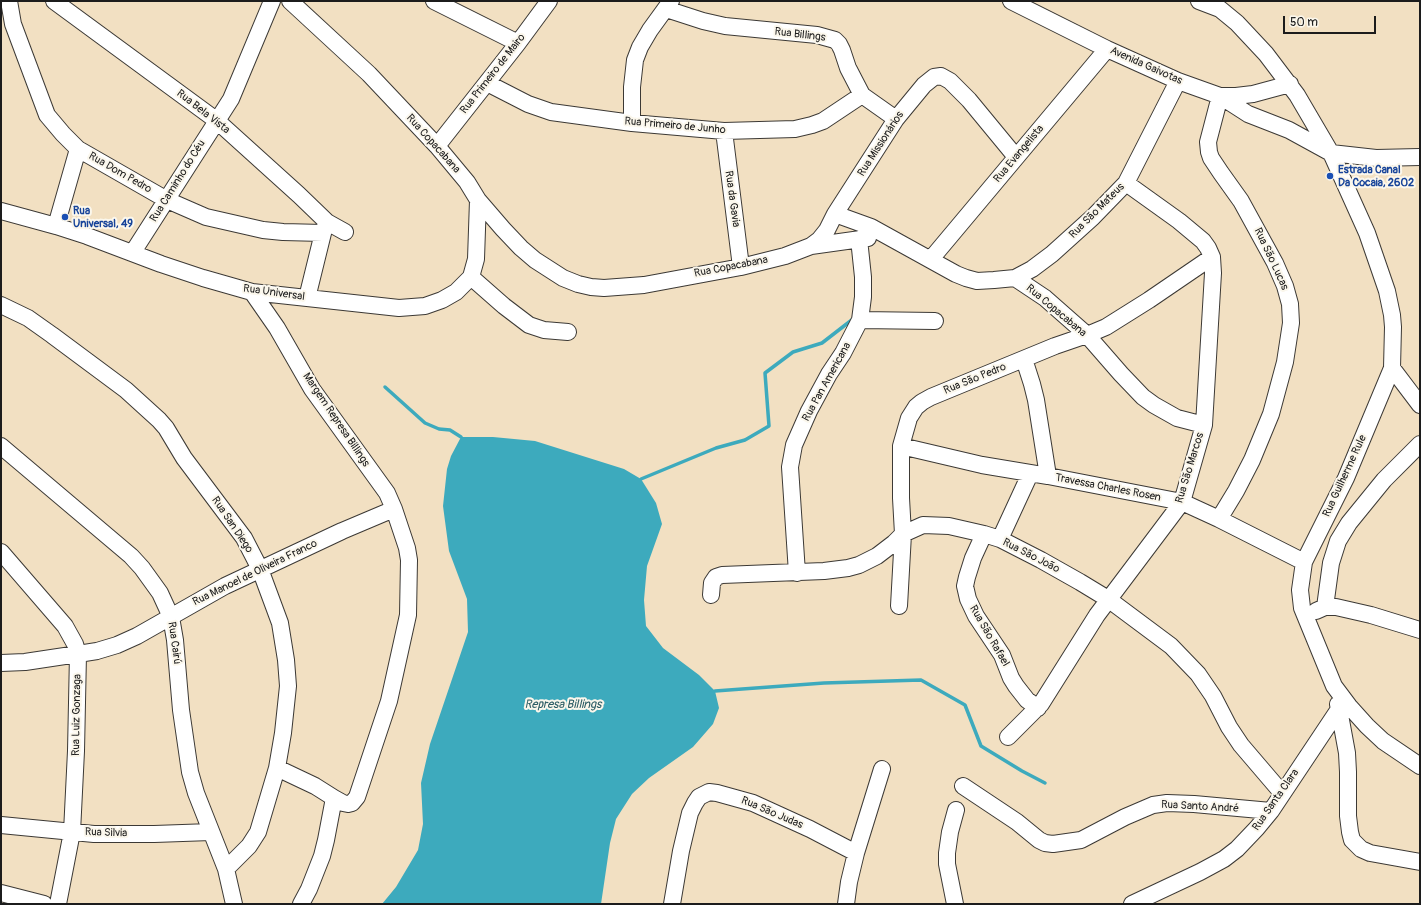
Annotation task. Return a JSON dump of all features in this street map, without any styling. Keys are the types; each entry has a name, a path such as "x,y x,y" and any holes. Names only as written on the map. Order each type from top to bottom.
{"street":[{"name":"Rua Dom Pedro","path":"9,1 7,27 47,115 78,149 167,200 206,217 238,225 283,232 325,227"},
{"name":"Rua Bela Vista","path":"54,1 216,120 294,190 325,227 345,232"},
{"name":"Rua Caminho do Céu","path":"133,252 216,120 231,99 272,1"},
{"name":"Rua Copacabana","path":"290,1 369,74 437,146 467,182 478,200 521,248 552,272 563,278 578,284 604,288 644,285 741,267 785,256 811,246 823,235 835,214 886,235 956,274 966,278 977,281 1015,278 1044,298 1087,335 1143,397 1177,418 1204,425"},
{"path":"434,1 518,43"},
{"name":"Rua Primeiro de Mairo","path":"437,146 549,1"},
{"name":"Avenida Gaivotas","path":"1011,1 1107,49 1178,81 1220,96 1253,94 1290,84"},
{"name":"Rua Guilherme Rule","path":"1199,1 1220,9 1237,23 1266,54 1290,84 1332,153 1367,233 1387,291 1393,321 1392,368 1348,473 1304,562 1300,590 1302,608 1334,686 1367,726 1383,740 1420,766"},
{"path":"632,123 632,87 635,60 640,47 650,30 668,5"},
{"name":"Rua Billings","path":"668,5 704,21 725,26 829,37 838,44 862,95 896,119"},
{"name":"Rua Evangelista","path":"931,260 1107,49"},
{"name":"Rua Missionários","path":"835,214 896,119 929,80 934,77 941,76 950,81 969,100 1016,157"},
{"name":"Rua São Mateus","path":"1015,278 1032,269 1052,254 1093,217 1126,183 1178,81"},
{"name":"Rua Primeiro de Junho","path":"487,83 528,104 551,112 632,123 724,131 795,129 812,125 823,121 862,95"},
{"path":"1220,96 1248,114 1289,130 1332,153 1376,158 1420,156"},
{"name":"Rua São Lucas","path":"1219,519 1252,460 1271,414 1285,362 1291,323 1290,304 1286,286 1275,263 1241,201 1211,158 1209,152 1208,142 1220,96"},
{"name":"Rua da Gavia","path":"724,131 741,267"},
{"path":"56,226 78,149"},
{"name":"Rua São Marcos","path":"1008,737 1038,708 1047,696 1093,621 1182,502 1204,425 1213,273 1212,257 1203,241 1179,221 1126,183"},
{"path":"478,200 476,254 471,278 529,325 544,330 568,332"},
{"name":"Rua Universal","path":"1,211 56,226 133,252 161,264 252,292 399,308 425,306 442,300 456,292 471,278"},
{"path":"307,298 325,227"},
{"path":"811,246 886,235"},
{"name":"Rua Pan Americana","path":"797,573 790,467 794,445 809,411 860,320 863,290 859,239"},
{"name":"Rua São Pedro","path":"899,606 903,534 901,446 909,418 922,402 944,391 1106,327 1212,257"},
{"name":"Margem Represa Billings","path":"252,292 277,328 312,389 387,493 407,548 409,560 408,615 396,672 388,701 357,797 352,803 348,804 334,798"},
{"name":"Rua San Diego","path":"1,305 28,318 52,335 126,390 159,420 166,428 184,458 244,538 260,569 280,623 286,660 288,686 283,733 277,768 258,832 249,846 226,869"},
{"path":"860,320 935,321"},
{"path":"1024,359 1036,400 1048,476"},
{"path":"1392,368 1420,405"},
{"path":"1325,607 1331,563 1338,541 1362,506 1384,480 1420,444"},
{"name":"Rua Cairú","path":"1,446 131,556 142,568 160,593 171,617 175,640 181,710 190,772 196,793 226,869 234,904"},
{"name":"Travessa Charles Rosen","path":"901,446 975,464 1048,476 1182,502 1304,562"},
{"path":"1000,539 1030,474"},
{"name":"Rua Manoel de Oliveira Franco","path":"1,663 25,662 78,654 97,651 116,645 137,636 225,586 394,509"},
{"name":"Rua São João","path":"711,594 712,582 716,577 722,575 797,573 848,568 859,565 877,556 903,534 923,525 949,526 1000,539 1041,560 1108,600 1172,646 1198,674 1213,696 1229,727 1241,745 1282,793"},
{"name":"Rua São Rafael","path":"984,534 966,577 965,586 968,599 976,616 1002,655 1016,686 1028,700 1038,708"},
{"name":"Rua Luiz Gonzaga","path":"1,552 65,626 75,644 78,654 76,751 72,832 58,904"},
{"path":"1305,616 1325,607 1336,607 1371,615 1420,630"},
{"path":"1334,686 1347,753 1348,816 1352,840 1361,849 1370,853 1420,862"},
{"name":"Rua Santa Clara","path":"1132,904 1200,872 1224,859 1237,849 1271,811 1339,709"},
{"path":"277,768 315,786 334,798 322,856 312,883 301,904"},
{"path":"846,904 849,882 856,854 882,769"},
{"name":"Rua Santo André","path":"963,786 1040,840 1045,843 1053,844 1081,840 1125,817 1153,805 1167,803 1194,804 1271,811"},
{"name":"Rua São Judas","path":"672,904 681,851 690,813 700,797 709,792 753,803 810,829 856,854"},
{"path":"956,810 950,832 947,853 948,870 956,904"},
{"name":"Rua Silvia","path":"1,824 72,832 113,834 211,832"},
{"path":"1,892 44,904"}],"water":[{"name":"Represa Billings","path":"461,437 493,437 535,441 624,469 641,479 656,503 662,524 647,566 644,600 646,626 663,648 699,675 715,691 719,708 713,724 693,747 649,778 632,794 616,819 610,843 601,904 382,904 396,887 418,850 423,824 421,783 430,744 468,632 467,599 449,551 443,506 447,469 451,456"}],"waterway":[{"path":"641,479 716,448 745,440 769,426 765,373 793,352 822,343 853,319"},
{"path":"385,387 425,423 439,429 450,430 461,437"},
{"path":"715,691 824,683 921,680 965,705 981,746 1045,783"}],"place":[{"name":"Estrada Canal Da Cocaia, 2602","path":"1330,176"},
{"name":"Rua Universal, 49","path":"65,217"}]}
